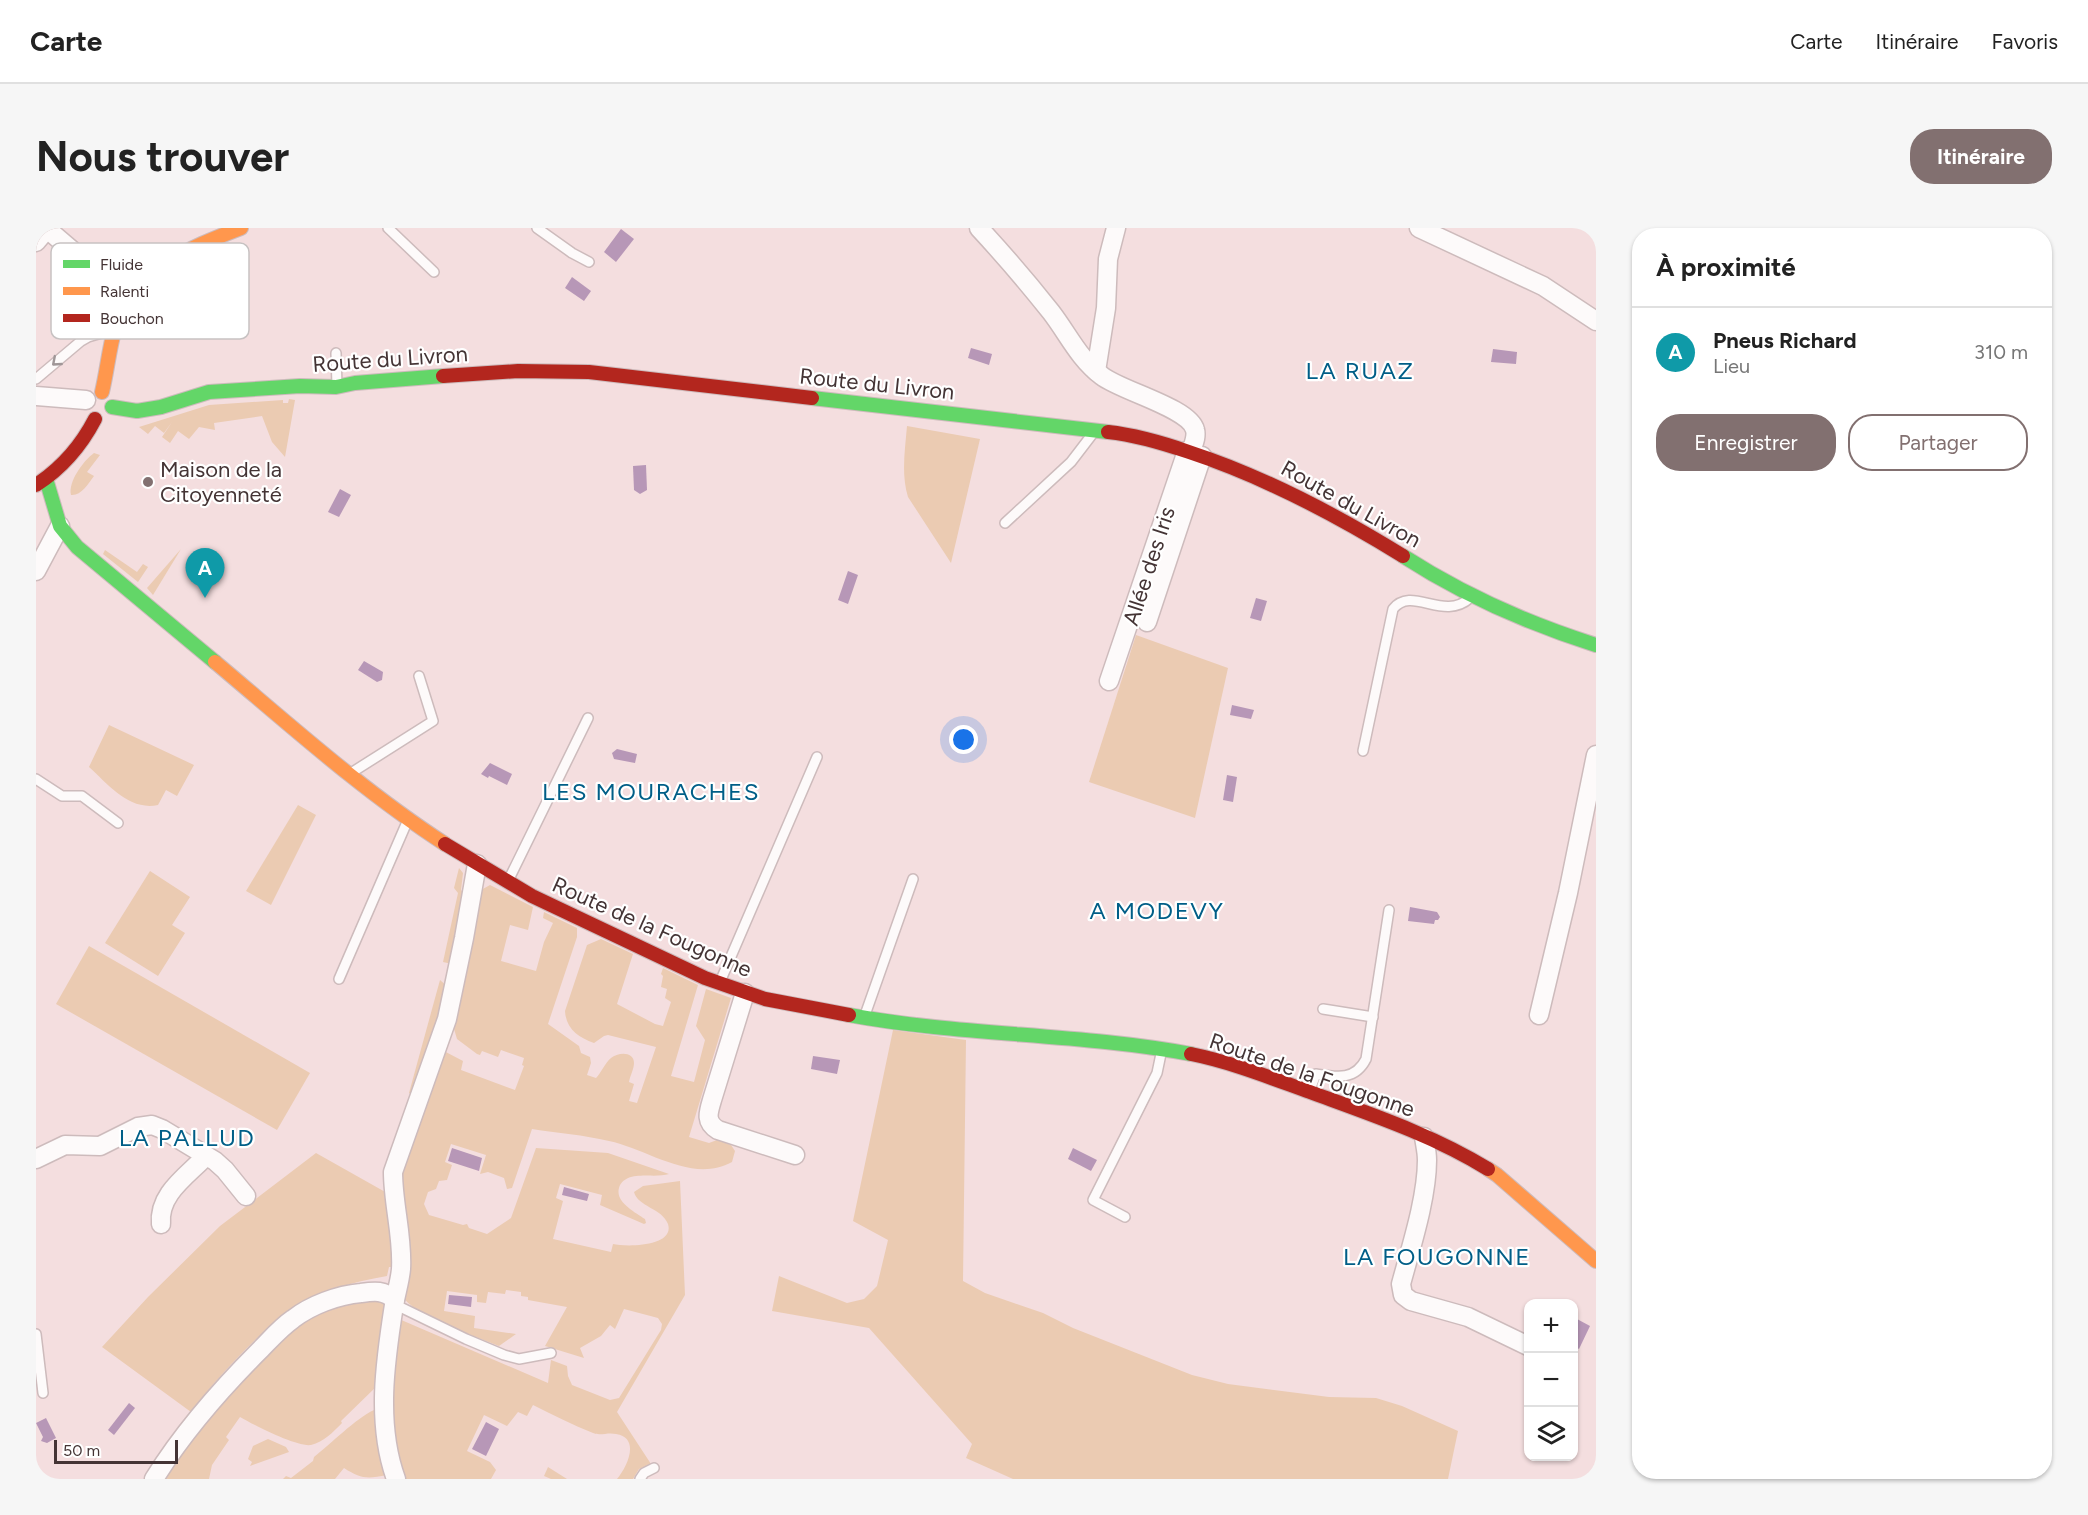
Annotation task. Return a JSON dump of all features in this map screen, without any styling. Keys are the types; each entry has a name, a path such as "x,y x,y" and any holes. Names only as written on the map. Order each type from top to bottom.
{"street":[{"path":"203,243 241,228"},
{"path":"979,228 1052,314 1072,345 1096,371 1117,385 1184,415 1195,430 1193,453"},
{"path":"1096,371 1106,308 1108,260 1116,228"},
{"path":"1419,228 1543,286 1596,321"},
{"path":"36,242 47,229 63,243"},
{"path":"36,396 94,396 109,396 112,407 108,415 95,419 85,409 94,396 109,367 113,339"},
{"name":"Route du Livron","path":"112,407 120,411 142,412 205,393 551,370 639,377 1095,430 1152,440 1255,476 1332,514 1472,596 1556,633 1596,645"},
{"path":"41,482 72,454 95,419"},
{"name":"Allée des Iris","path":"1147,622 1193,453"},
{"name":"Allée des Iris","path":"1109,681 1193,453"},
{"name":"Route de la Fougonne","path":"41,482 60,526 77,547 348,774 408,820 507,883 532,896 719,985 765,999 864,1018 941,1028 1085,1039 1162,1049 1210,1059 1309,1092 1376,1116 1476,1162 1497,1175 1596,1261"},
{"path":"36,571 60,526"},
{"path":"1539,1015 1568,893 1596,754"},
{"path":"396,1479 387,1444 384,1399 394,1302 401,1269 393,1172 447,1019 461,957 477,864"},
{"path":"745,993 711,1100 708,1121 718,1130 795,1155"},
{"path":"36,1159 65,1145 95,1147 104,1145 138,1127 147,1125 162,1129 220,1165 246,1196"},
{"path":"1424,1137 1427,1160 1424,1188 1401,1284 1402,1295 1411,1301 1468,1317 1524,1344"},
{"path":"161,1224 160,1213 166,1198 206,1156"},
{"path":"154,1479 218,1395 293,1318 321,1304 352,1294 378,1291 385,1293 394,1302"}],"lane":[{"path":"388,228 434,272"},
{"path":"537,228 572,254 589,262"},
{"path":"36,379 86,339"},
{"path":"336,353 337,386"},
{"path":"634,391 639,377"},
{"path":"1005,523 1071,462 1095,430"},
{"path":"1363,751 1393,609 1404,601 1454,607 1472,596"},
{"path":"348,774 433,721 419,676"},
{"path":"507,883 588,718"},
{"path":"719,985 817,757"},
{"path":"36,779 62,796 82,796 118,823"},
{"path":"339,979 377,896 408,820"},
{"path":"864,1018 913,879"},
{"path":"1309,1092 1316,1074 1344,1077 1355,1073 1364,1064 1368,1055 1389,910"},
{"path":"1323,1009 1373,1017"},
{"path":"1125,1217 1094,1200 1157,1073 1162,1049"},
{"path":"394,1302 466,1339 504,1355 519,1359 551,1353"},
{"path":"36,1334 43,1393"},
{"path":"640,1479 644,1473 654,1468"}],"shaded area":[{"path":"621,229 634,239 616,262 604,252"},
{"path":"572,277 591,291 584,301 565,288"},
{"path":"971,348 992,354 989,365 968,358"},
{"path":"1493,349 1517,352 1516,364 1491,362"},
{"path":"289,399 295,400 285,457 272,442 262,416 214,423 215,430 199,427 189,439 178,431 170,443 162,437 172,422 164,433 155,426 148,434 139,427 209,405 283,400 283,403 288,403"},
{"path":"907,426 980,439 951,563 908,497 904,471"},
{"path":"94,453 100,455 87,472 94,476 81,492 71,495 72,484 77,472"},
{"path":"646,465 647,490 640,494 634,490 633,466"},
{"path":"340,489 351,495 339,517 328,512"},
{"path":"181,549 153,595 147,588"},
{"path":"105,550 137,572 143,564 148,567 138,582 103,554"},
{"path":"848,571 858,575 848,604 838,600"},
{"path":"1256,598 1267,601 1261,621 1250,618"},
{"path":"1136,635 1228,668 1195,818 1089,782"},
{"path":"364,661 383,672 382,680 377,682 358,670"},
{"path":"1232,705 1254,710 1251,719 1230,715"},
{"path":"109,725 194,765 177,796 166,790 158,805 138,804 112,789 89,767"},
{"path":"617,749 637,754 635,763 614,759 612,753"},
{"path":"490,763 512,774 507,785 481,774"},
{"path":"1227,775 1237,777 1233,802 1223,800"},
{"path":"298,805 316,815 271,905 246,891"},
{"path":"459,868 463,873 461,890 464,893 452,964 443,962 458,893 454,888"},
{"path":"150,871 190,897 172,925 185,933 158,976 105,943"},
{"path":"490,885 533,907 528,930 510,925 501,961 536,971 544,942 553,923 543,918 544,912 577,928 577,937 548,1024 579,1046 581,1053 590,1057 591,1063 587,1075 596,1078 614,1056 625,1054 631,1056 634,1065 629,1082 634,1084 629,1101 637,1103 656,1047 608,1035 594,1043 578,1035 570,1027 565,1011 587,945 601,939 633,954 617,1004 655,1024 663,1026 671,1002 665,998 667,989 661,987 663,968 698,985 671,1076 694,1082 705,1040 696,1026 706,989 731,998 689,1137 709,1143 717,1140 731,1145 735,1151 732,1162 717,1168 686,1167 609,1141 532,1129 512,1188 507,1189 504,1178 488,1172 480,1174 486,1155 451,1144 445,1162 452,1165 447,1180 439,1181 436,1189 428,1192 424,1204 429,1215 463,1225 467,1224 469,1228 487,1234 511,1218 536,1148 608,1153 669,1174 634,1177 622,1182 619,1188 620,1198 631,1210 645,1219 644,1224 600,1205 602,1195 560,1184 556,1198 563,1201 553,1239 611,1252 613,1244 648,1244 664,1237 668,1232 665,1219 640,1201 634,1192 643,1186 680,1181 685,1295 617,1412 651,1464 639,1469 633,1479 617,1479 630,1454 628,1441 624,1437 593,1433 533,1405 527,1416 518,1412 507,1426 484,1415 467,1451 490,1462 496,1470 491,1479 402,1479 389,1401 399,1319 548,1383 551,1360 567,1366 572,1385 610,1400 619,1398 661,1330 662,1324 658,1318 624,1309 615,1329 610,1325 601,1336 580,1348 584,1358 545,1346 567,1307 528,1300 528,1297 521,1296 521,1292 506,1290 505,1294 488,1292 486,1303 477,1302 477,1295 447,1291 444,1311 475,1316 474,1328 516,1334 499,1346 433,1319 410,1305 404,1298 398,1174 442,1050 463,1061 461,1070 515,1090 524,1066 522,1065 524,1058 501,1050 498,1057 482,1051 480,1055 477,1054 457,1039 452,1022 481,890"},
{"path":"1410,907 1437,912 1440,917 1435,920 1434,924 1408,921"},
{"path":"89,946 310,1073 277,1130 56,1004"},
{"path":"440,980 448,987 414,1096 409,1093"},
{"path":"893,1030 966,1040 963,1281 985,1293 1043,1313 1073,1328 1192,1375 1228,1384 1329,1397 1376,1398 1402,1406 1458,1431 1448,1479 1013,1479 966,1458 972,1444 869,1328 772,1311 779,1276 847,1303 864,1299 877,1286 888,1240 853,1221"},
{"path":"813,1056 840,1060 837,1074 811,1069"},
{"path":"452,1148 482,1158 479,1171 448,1161"},
{"path":"1073,1148 1097,1160 1091,1171 1068,1159"},
{"path":"316,1153 387,1193 396,1267 389,1267 387,1276 335,1289 287,1312 236,1359 191,1412 102,1347 148,1297 220,1226"},
{"path":"564,1187 589,1194 587,1201 562,1195"},
{"path":"449,1295 472,1297 471,1307 448,1304"},
{"path":"378,1300 385,1305 378,1385 328,1436 316,1444 304,1445 275,1435 240,1417 226,1437 229,1440 212,1465 209,1479 162,1479 222,1400 298,1322 345,1302"},
{"path":"1578,1320 1590,1326 1578,1348"},
{"path":"129,1403 135,1408 114,1435 108,1430"},
{"path":"374,1410 377,1413 387,1475 364,1477 344,1468 335,1479 283,1479 286,1476 291,1478 313,1461 314,1457 351,1425"},
{"path":"46,1418 56,1438 47,1443 41,1441 43,1437 36,1423"},
{"path":"486,1422 499,1429 486,1456 472,1449"},
{"path":"268,1439 286,1447 289,1452 250,1466 252,1462 248,1459 253,1446"},
{"path":"548,1467 567,1479 551,1479 544,1476"}],"traffic: fast":[{"path":"112,407 137,411 161,407 209,392 300,386 336,387 355,383 443,376"},
{"path":"812,398 1108,432"},
{"path":"46,479 60,526 77,547 215,662"},
{"path":"1403,556 1449,584 1496,607 1596,645"},
{"path":"849,1015 934,1027 1106,1042 1191,1054"}],"traffic: slow":[{"path":"204,243 241,228"},
{"path":"102,392 112,339"},
{"path":"215,662 356,780 445,844"},
{"path":"1488,1169 1596,1261"}],"traffic: jam":[{"path":"443,376 518,371 589,372 812,398"},
{"path":"36,485 70,456 95,419"},
{"path":"1108,432 1159,443 1245,473 1325,511 1403,556"},
{"path":"445,844 532,896 705,978 765,999 849,1015"},
{"path":"1191,1054 1251,1071 1378,1117 1423,1135 1488,1169"}],"place":[{"name":"Maison de la Citoyenneté","path":"148,482"},
{"name":"Pneus Richard","path":"205,598"}],"district":[{"name":"LA RUAZ","path":"1360,370"},
{"name":"LES MOURACHES","path":"651,791"},
{"name":"A MODEVY","path":"1157,910"},
{"name":"LA PALLUD","path":"187,1137"},
{"name":"LA FOUGONNE","path":"1437,1256"}]}
